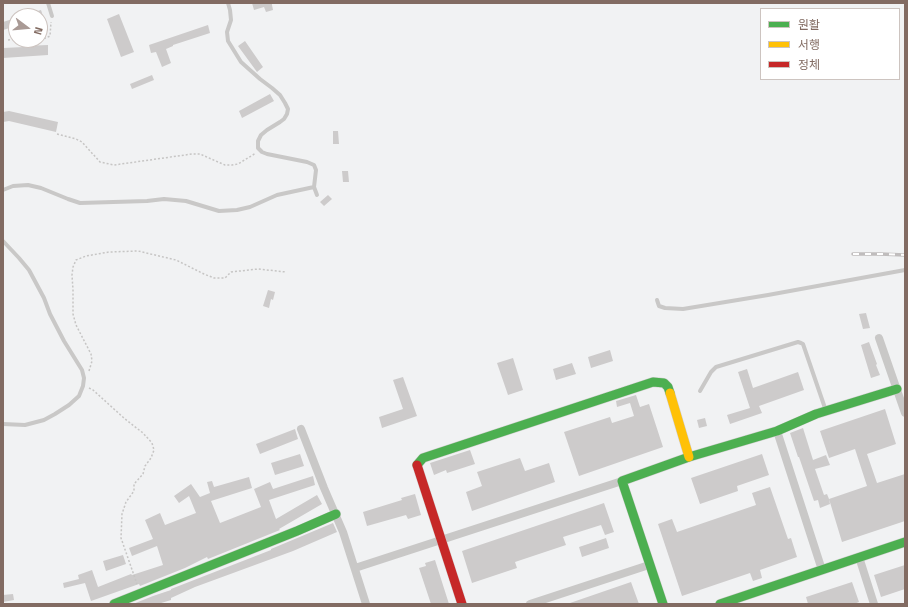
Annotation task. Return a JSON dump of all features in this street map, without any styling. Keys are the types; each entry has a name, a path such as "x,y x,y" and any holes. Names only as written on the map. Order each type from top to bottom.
{"street":[{"path":"879,338 905,413"},
{"path":"462,604 417,465 423,458 653,382 664,383 668,387 689,457"},
{"path":"355,568 622,481 689,457 777,431 826,411 897,389"},
{"path":"301,429 343,532 366,604"},
{"path":"777,431 822,570"},
{"path":"622,481 663,604"},
{"path":"114,604 336,514"},
{"path":"720,604 905,542"},
{"path":"859,557 874,604"},
{"path":"530,604 649,565"}],"lane":[{"path":"48,3 52,16"},
{"path":"228,3 231,20 227,32 228,41 241,62 280,95 288,109 284,119 260,136 258,148 273,156 307,162 314,165 316,170 314,187 317,195"},
{"path":"3,190 13,186 28,185 41,188 80,203 164,199 186,201 219,211 237,210 250,207 277,195 314,187"},
{"path":"3,241 20,258 29,270 64,341 82,370 84,378 79,396 55,414 44,420 25,425 3,424"},
{"path":"657,300 659,306 665,308 683,309 905,270"},
{"path":"700,391 711,372 716,367 798,342 803,344 826,411"}],"path":[{"path":"48,37 50,36 52,16"},
{"path":"56,134 82,142 100,162 114,165 192,154 200,154 225,165 232,165 238,164 261,150"},
{"path":"84,378 88,373 92,361 91,354 76,325 73,314 72,276 73,267 76,260 86,256 109,252 138,250 151,255 176,260 214,278 224,278 231,272 258,269 286,272"},
{"path":"83,386 93,390 125,419 143,432 152,443 154,450 151,458 145,466 143,474 134,484 134,491 126,502 122,514 120,538 141,594"}],"building":[{"path":"252,3 272,3 273,10 266,12 264,7 254,10"},
{"path":"119,14 134,52 121,57 107,19"},
{"path":"8,20 8,28 3,30 3,22"},
{"path":"208,25 210,33 173,45 166,49 171,63 162,67 156,52 151,53 149,45"},
{"path":"245,41 263,67 257,72 238,46"},
{"path":"3,48 48,48 48,55 3,58"},
{"path":"152,75 154,80 132,89 130,84"},
{"path":"270,94 274,101 242,118 239,111"},
{"path":"9,111 58,122 56,132 9,121 3,122 3,112"},
{"path":"333,131 338,131 339,144 333,144"},
{"path":"342,171 348,171 349,182 343,182"},
{"path":"328,195 332,199 324,206 320,202"},
{"path":"268,290 275,292 273,300 271,299 269,308 263,306"},
{"path":"866,313 870,328 863,329 859,314"},
{"path":"869,342 880,375 871,378 861,345"},
{"path":"610,350 613,361 591,368 588,357"},
{"path":"513,358 523,390 508,395 497,363"},
{"path":"572,363 576,374 556,380 553,369"},
{"path":"747,369 753,388 798,372 804,390 759,406 762,413 730,424 727,415 750,408 738,372"},
{"path":"403,377 417,416 382,428 379,417 403,409 393,380"},
{"path":"636,395 640,407 649,404 663,447 579,476 564,432 610,417 612,423 634,416 630,403 617,407 616,401"},
{"path":"885,409 896,444 867,454 877,483 905,474 905,521 842,542 829,499 867,486 855,449 829,458 820,431"},
{"path":"705,418 707,426 699,428 697,420"},
{"path":"803,428 813,460 826,455 830,465 815,469 824,495 827,494 830,504 820,508 818,500 814,501 790,433"},
{"path":"295,429 298,439 260,454 256,444"},
{"path":"470,450 475,464 447,473 446,470 434,475 430,463"},
{"path":"300,454 304,466 275,475 271,463"},
{"path":"762,454 769,475 737,486 738,491 700,504 691,478"},
{"path":"520,458 525,471 549,463 555,482 472,511 466,492 482,486 477,472"},
{"path":"313,476 315,485 269,500 276,519 317,495 322,504 279,529 280,530 208,559 207,557 185,568 140,586 139,584 91,601 85,583 64,588 63,583 79,579 78,575 92,570 98,587 131,574 132,575 163,565 157,546 132,556 129,548 153,539 145,520 160,513 165,525 196,513 189,496 179,503 174,496 191,484 200,497 210,493 207,482 212,481 214,487 249,477 252,488 211,501 220,523 261,507 254,489 270,482 273,489"},
{"path":"770,487 788,539 791,538 797,557 760,570 762,578 753,581 750,573 682,596 658,524 672,519 677,532 756,505 752,493"},
{"path":"415,494 421,515 408,519 406,515 367,526 363,512 402,500 401,498"},
{"path":"604,503 614,532 605,535 601,525 563,537 566,545 515,562 517,568 472,583 462,551"},
{"path":"333,523 337,532 293,551 195,587 171,598 171,600 158,604 133,604 271,550"},
{"path":"606,538 609,548 582,557 579,547"},
{"path":"123,555 126,564 106,571 103,561"},
{"path":"435,560 449,604 431,604 419,568 426,566 425,563"},
{"path":"905,565 905,589 881,597 874,575"},
{"path":"631,582 639,604 570,604 570,603"},
{"path":"852,582 859,602 854,604 808,604 806,597"},
{"path":"13,594 14,600 3,602 3,595"}],"railway":[{"path":"853,254 905,255"}],"traffic: fast":[{"path":"417,465 423,458 653,382 664,383 668,387 670,393"},
{"path":"663,604 622,481 689,457 777,431 816,414 897,389"},
{"path":"114,604 336,514"},
{"path":"720,604 905,542"}],"traffic: slow":[{"path":"670,393 689,457"}],"traffic: jam":[{"path":"417,465 462,604"}]}
